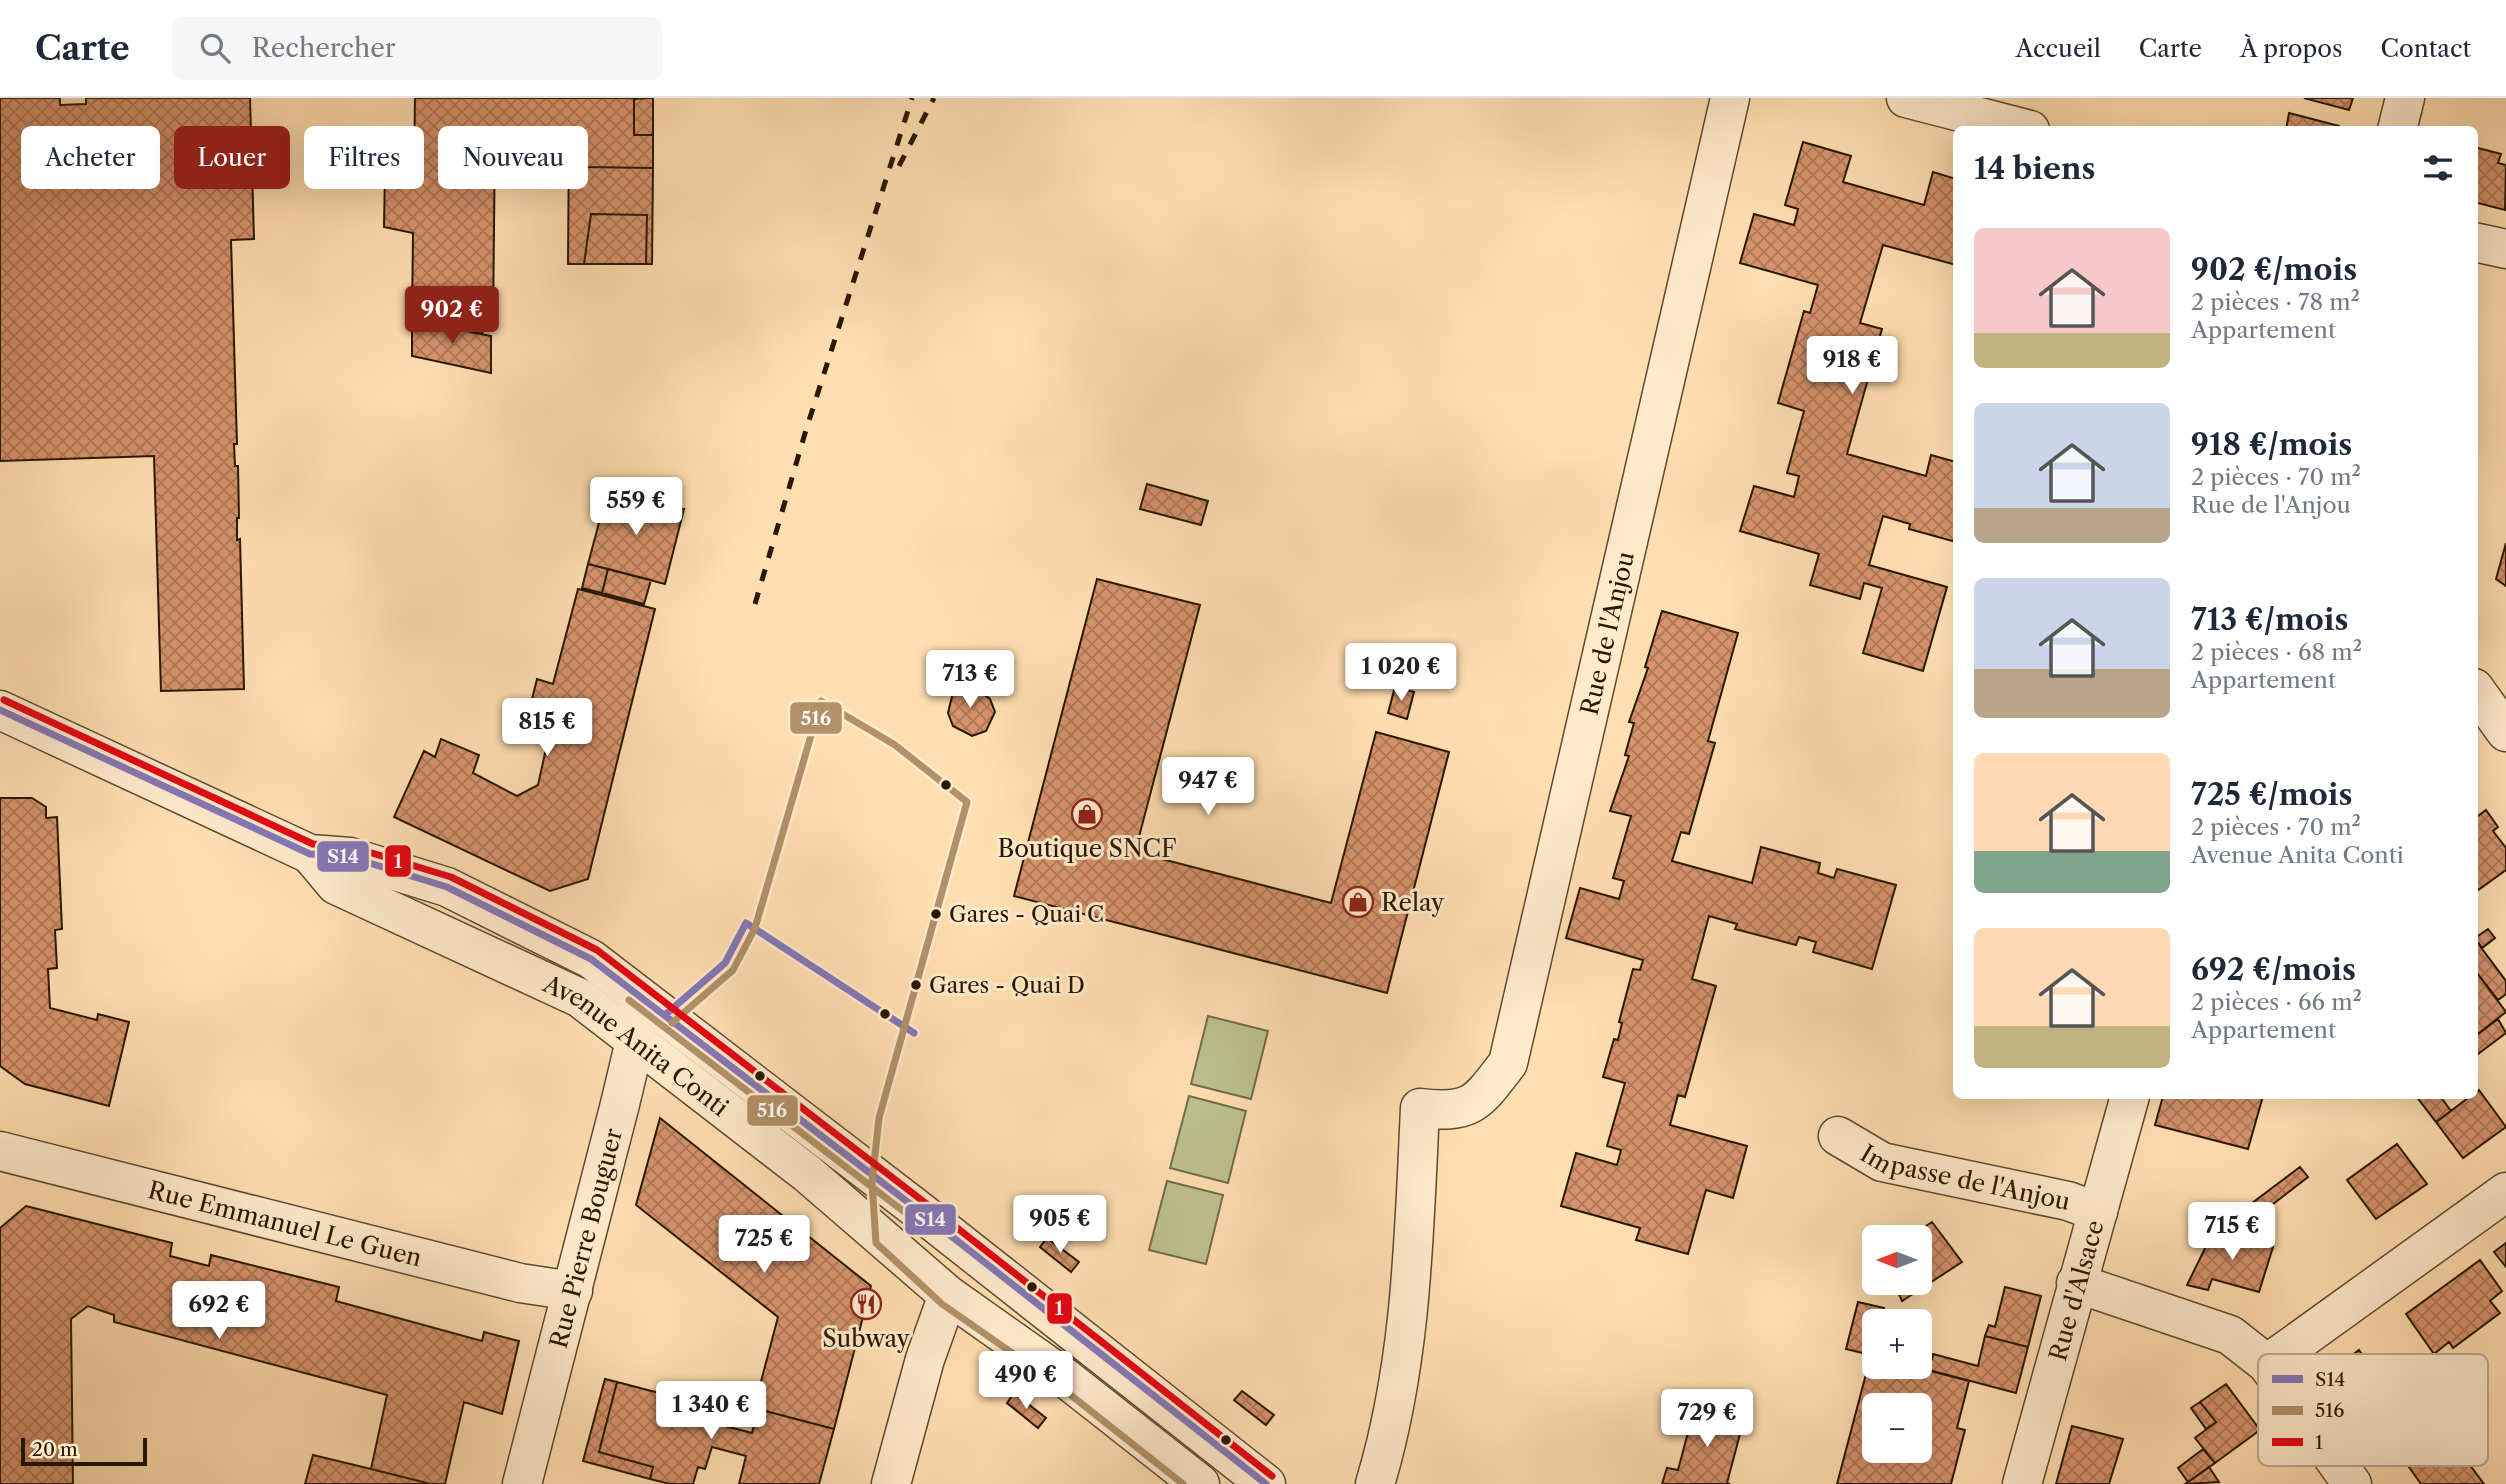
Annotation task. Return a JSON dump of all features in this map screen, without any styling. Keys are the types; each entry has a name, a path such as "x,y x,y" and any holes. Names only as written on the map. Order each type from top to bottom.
{"street":[{"name":"Rue de l'Anjou","path":"1375,1484 1386,1448 1406,1332 1420,1108 1452,1112 1481,1098 1508,1063 1730,98"},
{"path":"1906,98 2014,126"},
{"path":"2398,126 2405,98"},
{"path":"2478,243 2506,249"},
{"path":"2478,694 2506,732"},
{"name":"Avenue Anita Conti","path":"0,710 310,853 350,857 447,887 592,959 922,1213 1266,1484"},
{"name":"Avenue Anita Conti","path":"310,853 336,885 580,998 808,1174 948,1295 1064,1377 1199,1484"},
{"name":"Rue Pierre Bouguer","path":"522,1484 635,1041 635,992"},
{"name":"Rue d'Alsace","path":"2022,1484 2129,1099"},
{"name":"Impasse de l'Anjou","path":"1838,1136 1882,1162 2068,1201 2098,1212"},
{"name":"Rue Emmanuel Le Guen","path":"0,1151 520,1283 573,1291"},
{"path":"2281,1354 2506,1192"},
{"path":"2076,1283 2230,1335 2258,1357"},
{"path":"891,1484 925,1359 948,1295"},
{"path":"2339,1466 2352,1484"}],"green space":[{"path":"1208,1016 1268,1031 1251,1099 1191,1084"},
{"path":"1189,1096 1246,1111 1228,1183 1170,1168"},
{"path":"1167,1181 1223,1195 1206,1264 1149,1250"}],"building":[{"path":"0,98 60,98 60,105 86,104 86,98 250,98 251,126 174,126 174,189 253,189 254,239 231,240 237,444 234,444 235,466 238,466 237,540 240,539 244,689 161,691 154,456 0,461"},
{"path":"415,98 648,98 634,99 634,135 653,135 653,168 588,167 588,126 438,126 438,189 494,189 493,324 485,322 482,334 412,320 413,233 384,227 385,189 424,189 424,126 415,126"},
{"path":"653,98 653,135 634,135 634,99"},
{"path":"2304,98 2353,98 2349,110"},
{"path":"2289,113 2339,126 2287,126"},
{"path":"1803,142 1851,156 1843,182 1924,205 1933,172 1953,178 1953,264 1883,245 1860,323 1882,329 1847,454 1926,476 1931,455 1953,461 1953,541 1909,529 1910,524 1883,516 1869,565 1947,587 1923,671 1863,653 1882,588 1864,583 1860,599 1810,585 1819,554 1740,531 1754,486 1794,497 1799,476 1787,473 1804,411 1778,403 1804,311 1810,313 1818,285 1740,263 1754,214 1794,225 1798,209 1785,205"},
{"path":"2478,148 2501,154 2498,163 2506,165 2505,210 2478,203"},
{"path":"588,167 653,168 652,264 646,264 647,215 591,214 584,264 568,264 569,189 588,189"},
{"path":"591,214 647,215 646,264 584,264"},
{"path":"412,320 491,336 491,373 412,356"},
{"path":"1147,484 1208,501 1201,525 1140,509"},
{"path":"608,489 684,509 665,584 588,564"},
{"path":"2506,543 2506,586 2496,579"},
{"path":"588,564 608,569 602,593 582,588"},
{"path":"608,569 651,580 644,604 602,593"},
{"path":"1097,579 1200,605 1135,852 1331,903 1376,732 1449,752 1387,993 1014,896"},
{"path":"578,589 655,609 588,879 550,891 394,817 424,751 435,757 441,739 479,755 473,773 517,796 538,785 551,726 527,719 537,679 553,684"},
{"path":"1662,611 1738,633 1708,741 1715,743 1689,834 1681,832 1672,861 1752,883 1761,847 1820,863 1818,873 1834,878 1837,869 1896,885 1872,969 1813,952 1816,942 1799,937 1796,945 1735,929 1737,924 1709,916 1692,979 1716,986 1685,1097 1678,1095 1670,1125 1747,1146 1733,1198 1706,1190 1688,1254 1636,1240 1640,1228 1561,1206 1576,1153 1617,1165 1621,1150 1607,1146 1625,1083 1603,1077 1614,1039 1618,1040 1622,1023 1619,1022 1633,969 1640,970 1643,960 1566,938 1580,888 1619,899 1624,881 1613,878 1631,816 1610,811 1629,756 1625,755 1634,723 1629,722 1648,668 1645,667"},
{"path":"955,684 978,690 990,699 995,712 986,731 972,736 953,726 948,713"},
{"path":"1395,687 1414,692 1407,719 1388,713"},
{"path":"0,798 32,798 46,807 46,818 57,817 62,929 55,930 57,968 48,969 50,1008 97,1020 98,1014 129,1022 109,1106 25,1084 0,1066"},
{"path":"2486,810 2498,827 2493,831 2506,848 2506,870 2478,890 2478,816"},
{"path":"2488,929 2495,938 2482,948 2478,936"},
{"path":"2478,943 2506,981 2506,994 2498,1000 2478,974"},
{"path":"2478,974 2506,1012 2478,1034"},
{"path":"2498,1019 2506,1033 2478,1054 2478,1034"},
{"path":"2478,1091 2506,1127 2463,1158 2436,1122 2467,1099 2478,1099"},
{"path":"2162,1099 2262,1099 2248,1149 2155,1125"},
{"path":"2418,1099 2442,1099 2451,1111 2436,1122"},
{"path":"660,1118 871,1286 834,1429 754,1408 778,1317 636,1205"},
{"path":"2397,1144 2427,1184 2376,1219 2347,1180"},
{"path":"2300,1167 2308,1177 2242,1228 2232,1218"},
{"path":"26,1206 172,1243 170,1256 209,1266 211,1255 339,1287 336,1301 482,1341 484,1332 519,1341 502,1414 464,1402 445,1484 431,1484 371,1469 387,1395 114,1322 114,1315 88,1306 71,1319 73,1484 0,1484 0,1228"},
{"path":"1932,1222 1962,1262 1932,1282 1932,1225 1927,1225"},
{"path":"2225,1223 2231,1229 2231,1236 2273,1247 2259,1292 2212,1279 2208,1290 2187,1285 2213,1232"},
{"path":"1047,1238 1079,1262 1071,1272 1040,1247"},
{"path":"2506,1243 2506,1267 2494,1252"},
{"path":"2480,1260 2502,1291 2490,1301 2500,1313 2453,1348 2449,1342 2434,1354 2406,1314"},
{"path":"2005,1287 2041,1296 2028,1347 1985,1336 1989,1325 1995,1327"},
{"path":"1899,1295 1911,1295 1902,1301"},
{"path":"1858,1302 1884,1308 1862,1309 1862,1353 1846,1349"},
{"path":"1985,1336 2028,1347 2016,1393 1932,1371 1932,1358 1933,1354 1978,1366"},
{"path":"1932,1371 1969,1381 1957,1428 1965,1430 1951,1484 1837,1484 1865,1379 1932,1379"},
{"path":"605,1379 617,1382 599,1452 653,1467 650,1479 583,1461"},
{"path":"617,1382 690,1401 686,1416 752,1433 758,1409 834,1429 819,1484 739,1484 746,1456 712,1447 705,1469 698,1467 693,1484 670,1484 650,1479 653,1467 599,1452"},
{"path":"2226,1384 2258,1427 2258,1431 2215,1463 2195,1438 2216,1422 2200,1402"},
{"path":"1242,1391 1274,1415 1266,1425 1234,1400"},
{"path":"1014,1393 1046,1418 1038,1428 1007,1403"},
{"path":"2200,1402 2216,1422 2206,1429 2191,1408"},
{"path":"1695,1406 1744,1419 1727,1483 1730,1484 1662,1484 1667,1468 1678,1470"},
{"path":"2072,1426 2123,1439 2109,1484 2056,1484"},
{"path":"2203,1449 2215,1463 2188,1482 2178,1468"},
{"path":"313,1455 371,1469 431,1484 305,1484"},
{"path":"2408,1466 2471,1466 2484,1484 2421,1484"},
{"path":"2209,1467 2219,1482 2185,1484 2188,1482"}],"railway":[{"path":"755,604 806,430 912,98"},
{"path":"899,166 934,98"}],"transit line":[{"name":"1","path":"4,700 313,844 352,847 451,877 597,950 928,1205 1272,1476"},
{"name":"516","path":"672,1023 733,970 755,928 821,701 895,745 967,802 879,1118 872,1182 876,1243 942,1304 1058,1385 1183,1484"},
{"name":"S14","path":"0,710 310,854 350,857 447,887 591,959 922,1213 1266,1484"},
{"name":"S14","path":"665,1015 725,963 746,923 914,1033"},
{"name":"516","path":"629,1000 916,1221"}],"place":[{"name":"Boutique SNCF","path":"1087,814"},
{"name":"Relay","path":"1358,902"},
{"name":"Gares - Quai C","path":"936,914"},
{"name":"Gares - Quai D","path":"916,985"},
{"name":"Subway","path":"866,1304"}]}
